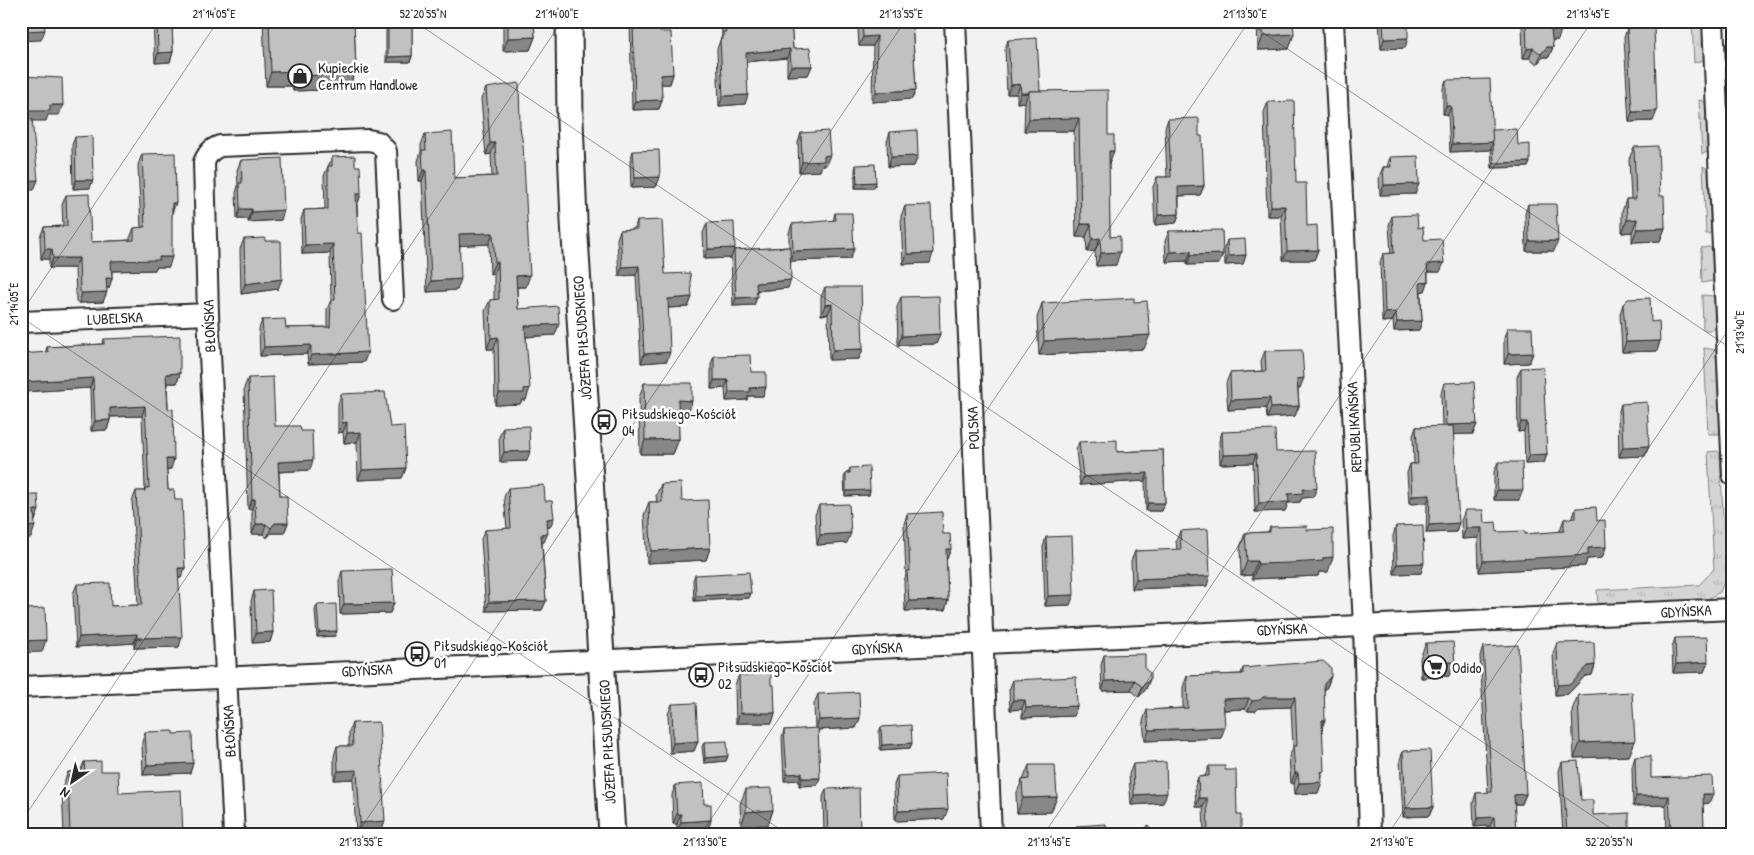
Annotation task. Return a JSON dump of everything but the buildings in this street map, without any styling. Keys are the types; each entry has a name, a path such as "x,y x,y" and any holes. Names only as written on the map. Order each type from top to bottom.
{"street":[{"name":"JÓZEFA PIŁSUDSKIEGO","path":"569,21 574,212 603,661 612,834"},
{"name":"POLSKA","path":"955,21 991,834"},
{"name":"REPUBLIKAŃSKA","path":"1333,21 1364,626 1370,834"},
{"path":"1713,21 1733,475"},
{"name":"BŁOŃSKA","path":"234,834 208,314 204,162 213,148 220,146 368,140 383,146 386,151 393,299"},
{"name":"LUBELSKA","path":"21,322 208,314"},
{"name":"GDYŃSKA","path":"21,687 226,676 603,661 982,642 1733,609"}],"green space":[{"path":"1692,21 1703,21 1704,60 1694,63"},
{"path":"1699,100 1706,102 1708,152 1702,154"},
{"path":"1703,166 1708,169 1711,232 1709,234 1706,234"},
{"path":"1709,247 1712,249 1713,281 1702,283 1701,248"},
{"path":"1702,295 1714,296 1715,328 1713,330 1703,330"},
{"path":"1704,348 1716,350 1720,434 1708,434"},
{"path":"1718,451 1720,454 1726,576 1720,592 1706,600 1598,605 1597,590 1699,585 1714,569 1708,452"}],"place":[{"name":"Kupieckie Centrum Handlowe","path":"300,76"},
{"name":"Piłsudskiego-Kościół 04","path":"604,422"},
{"name":"Piłsudskiego-Kościół 01","path":"417,654"},
{"name":"Odido","path":"1435,667"},
{"name":"Piłsudskiego-Kościół 02","path":"701,675"}]}
